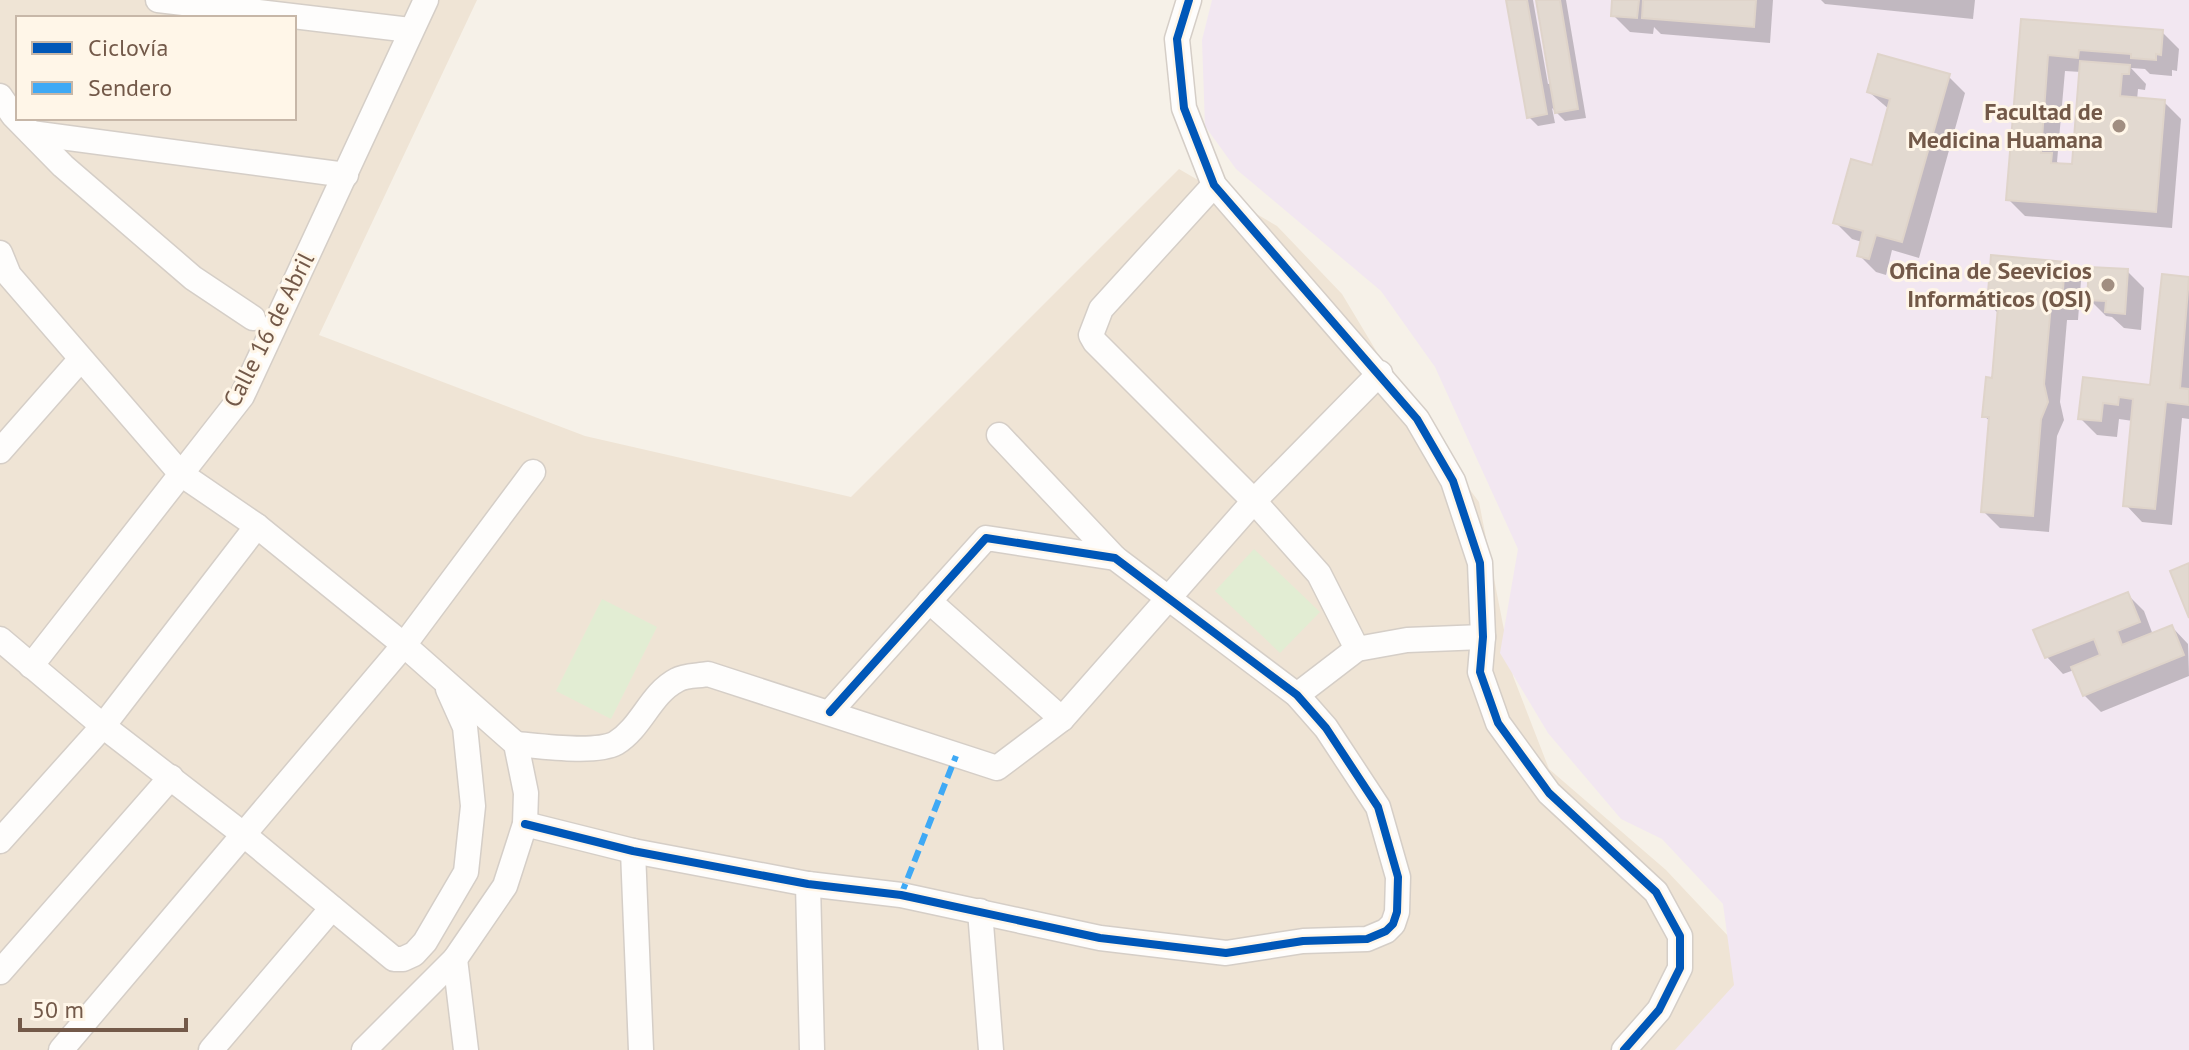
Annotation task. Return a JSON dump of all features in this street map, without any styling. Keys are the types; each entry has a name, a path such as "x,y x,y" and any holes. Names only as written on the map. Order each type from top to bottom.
{"street":[{"path":"158,0 410,30"},
{"name":"Calle 16 de Abril","path":"31,666 242,396 426,0"},
{"path":"1189,0 1177,39 1184,108 1214,185 1417,419 1453,481 1480,563 1483,637 1480,672 1498,723 1549,793 1656,892 1680,936 1680,968 1659,1010 1624,1050"},
{"path":"0,96 16,118"},
{"path":"18,120 63,166 193,278 253,318"},
{"path":"31,133 346,175"},
{"path":"1214,185 1101,309 1091,335 1254,501 1319,574 1357,649"},
{"path":"0,253 9,275 181,474 257,526 404,645 516,744 577,749 614,744 636,724 650,702 678,679 708,674 997,768 1062,719 1254,501 1380,373"},
{"path":"0,451 80,360"},
{"path":"525,824 633,851 808,884 901,895 1100,938 1226,953 1303,941 1367,939 1386,931 1393,924 1397,912 1398,877 1378,807 1326,728 1297,695 1115,558 999,435"},
{"path":"61,1050 404,645 533,472"},
{"path":"0,841 103,726 257,526"},
{"path":"830,712 986,538 1115,558"},
{"path":"929,601 1062,719"},
{"path":"1297,695 1357,649 1407,640 1483,637"},
{"path":"0,639 103,726 243,834 394,959 414,954 425,942 466,872 473,806 465,727 444,681"},
{"path":"364,1050 455,959 505,886 525,824 526,793 516,744"},
{"path":"0,972 171,777"},
{"path":"633,851 641,1050"},
{"path":"808,884 812,1050"},
{"path":"211,1050 332,908"},
{"path":"980,911 991,1050"},
{"path":"455,959 466,1050"}],"shaded area":[{"path":"0,0 477,0 319,335 585,436 851,497 1179,169 1277,226 1342,294 1417,419 1479,502 1513,676 1549,769 1666,870 1807,1020 2022,1050 0,1050"},
{"path":"1212,0 2189,0 2189,1050 1675,1050 1734,985 1723,904 1662,839 1621,819 1548,733 1500,653 1518,549 1435,367 1381,291 1236,169 1205,126 1202,40"}],"green space":[{"path":"1254,549 1320,612 1280,653 1215,591"},
{"path":"602,599 657,627 611,719 556,691"}],"building":[{"path":"1506,0 1527,0 1547,114 1527,118"},
{"path":"1536,0 1560,0 1578,109 1555,113"},
{"path":"1612,0 1639,0 1637,18 1611,16"},
{"path":"1643,0 1756,0 1754,27 1642,18"},
{"name":"Facultad de Medicina Huamana","path":"2021,19 2163,30 2161,55 2156,54 2156,60 2131,58 2131,54 2079,50 2078,58 2048,55 2041,153 2052,153 2051,163 2072,164 2080,61 2130,65 2129,74 2122,74 2120,96 2165,100 2156,212 2006,200"},
{"path":"1878,54 1950,74 1902,242 1876,235 1869,259 1857,256 1863,231 1833,223 1851,159 1872,165 1890,99 1867,92"},
{"path":"1991,255 2065,262 2062,304 2051,304 2044,384 2048,402 2041,419 2033,516 1981,512 1989,417 1982,417 1986,377 1992,378 1998,306 1987,305"},
{"name":"Oficina de Seevicios Informáticos (OSI)","path":"2089,267 2128,269 2125,314 2105,312 2106,301 2087,300"},
{"path":"2162,274 2189,277 2180,388 2189,389 2189,405 2166,402 2155,509 2123,506 2133,399 2119,397 2118,405 2103,403 2101,421 2078,419 2083,377 2150,385"},
{"path":"2189,563 2189,618 2170,571"},
{"path":"2128,592 2140,622 2117,631 2122,645 2172,625 2184,655 2083,696 2071,667 2100,655 2094,639 2045,658 2033,630"}],"marked path":[{"path":"901,895 956,756"}],"cycle path":[{"path":"1189,0 1177,39 1184,108 1214,185 1417,419 1453,481 1480,563 1483,637 1480,672 1498,723 1549,793 1656,892 1680,936 1680,968 1659,1010 1624,1050"},
{"path":"525,824 633,851 808,884 901,895 1100,938 1226,953 1303,941 1367,939 1386,931 1393,924 1397,912 1398,877 1378,807 1326,728 1297,695 1115,558 986,538 830,712"}],"place":[{"name":"Facultad de Medicina Huamana","path":"2119,126"},
{"name":"Oficina de Seevicios Informáticos (OSI)","path":"2108,285"}]}
